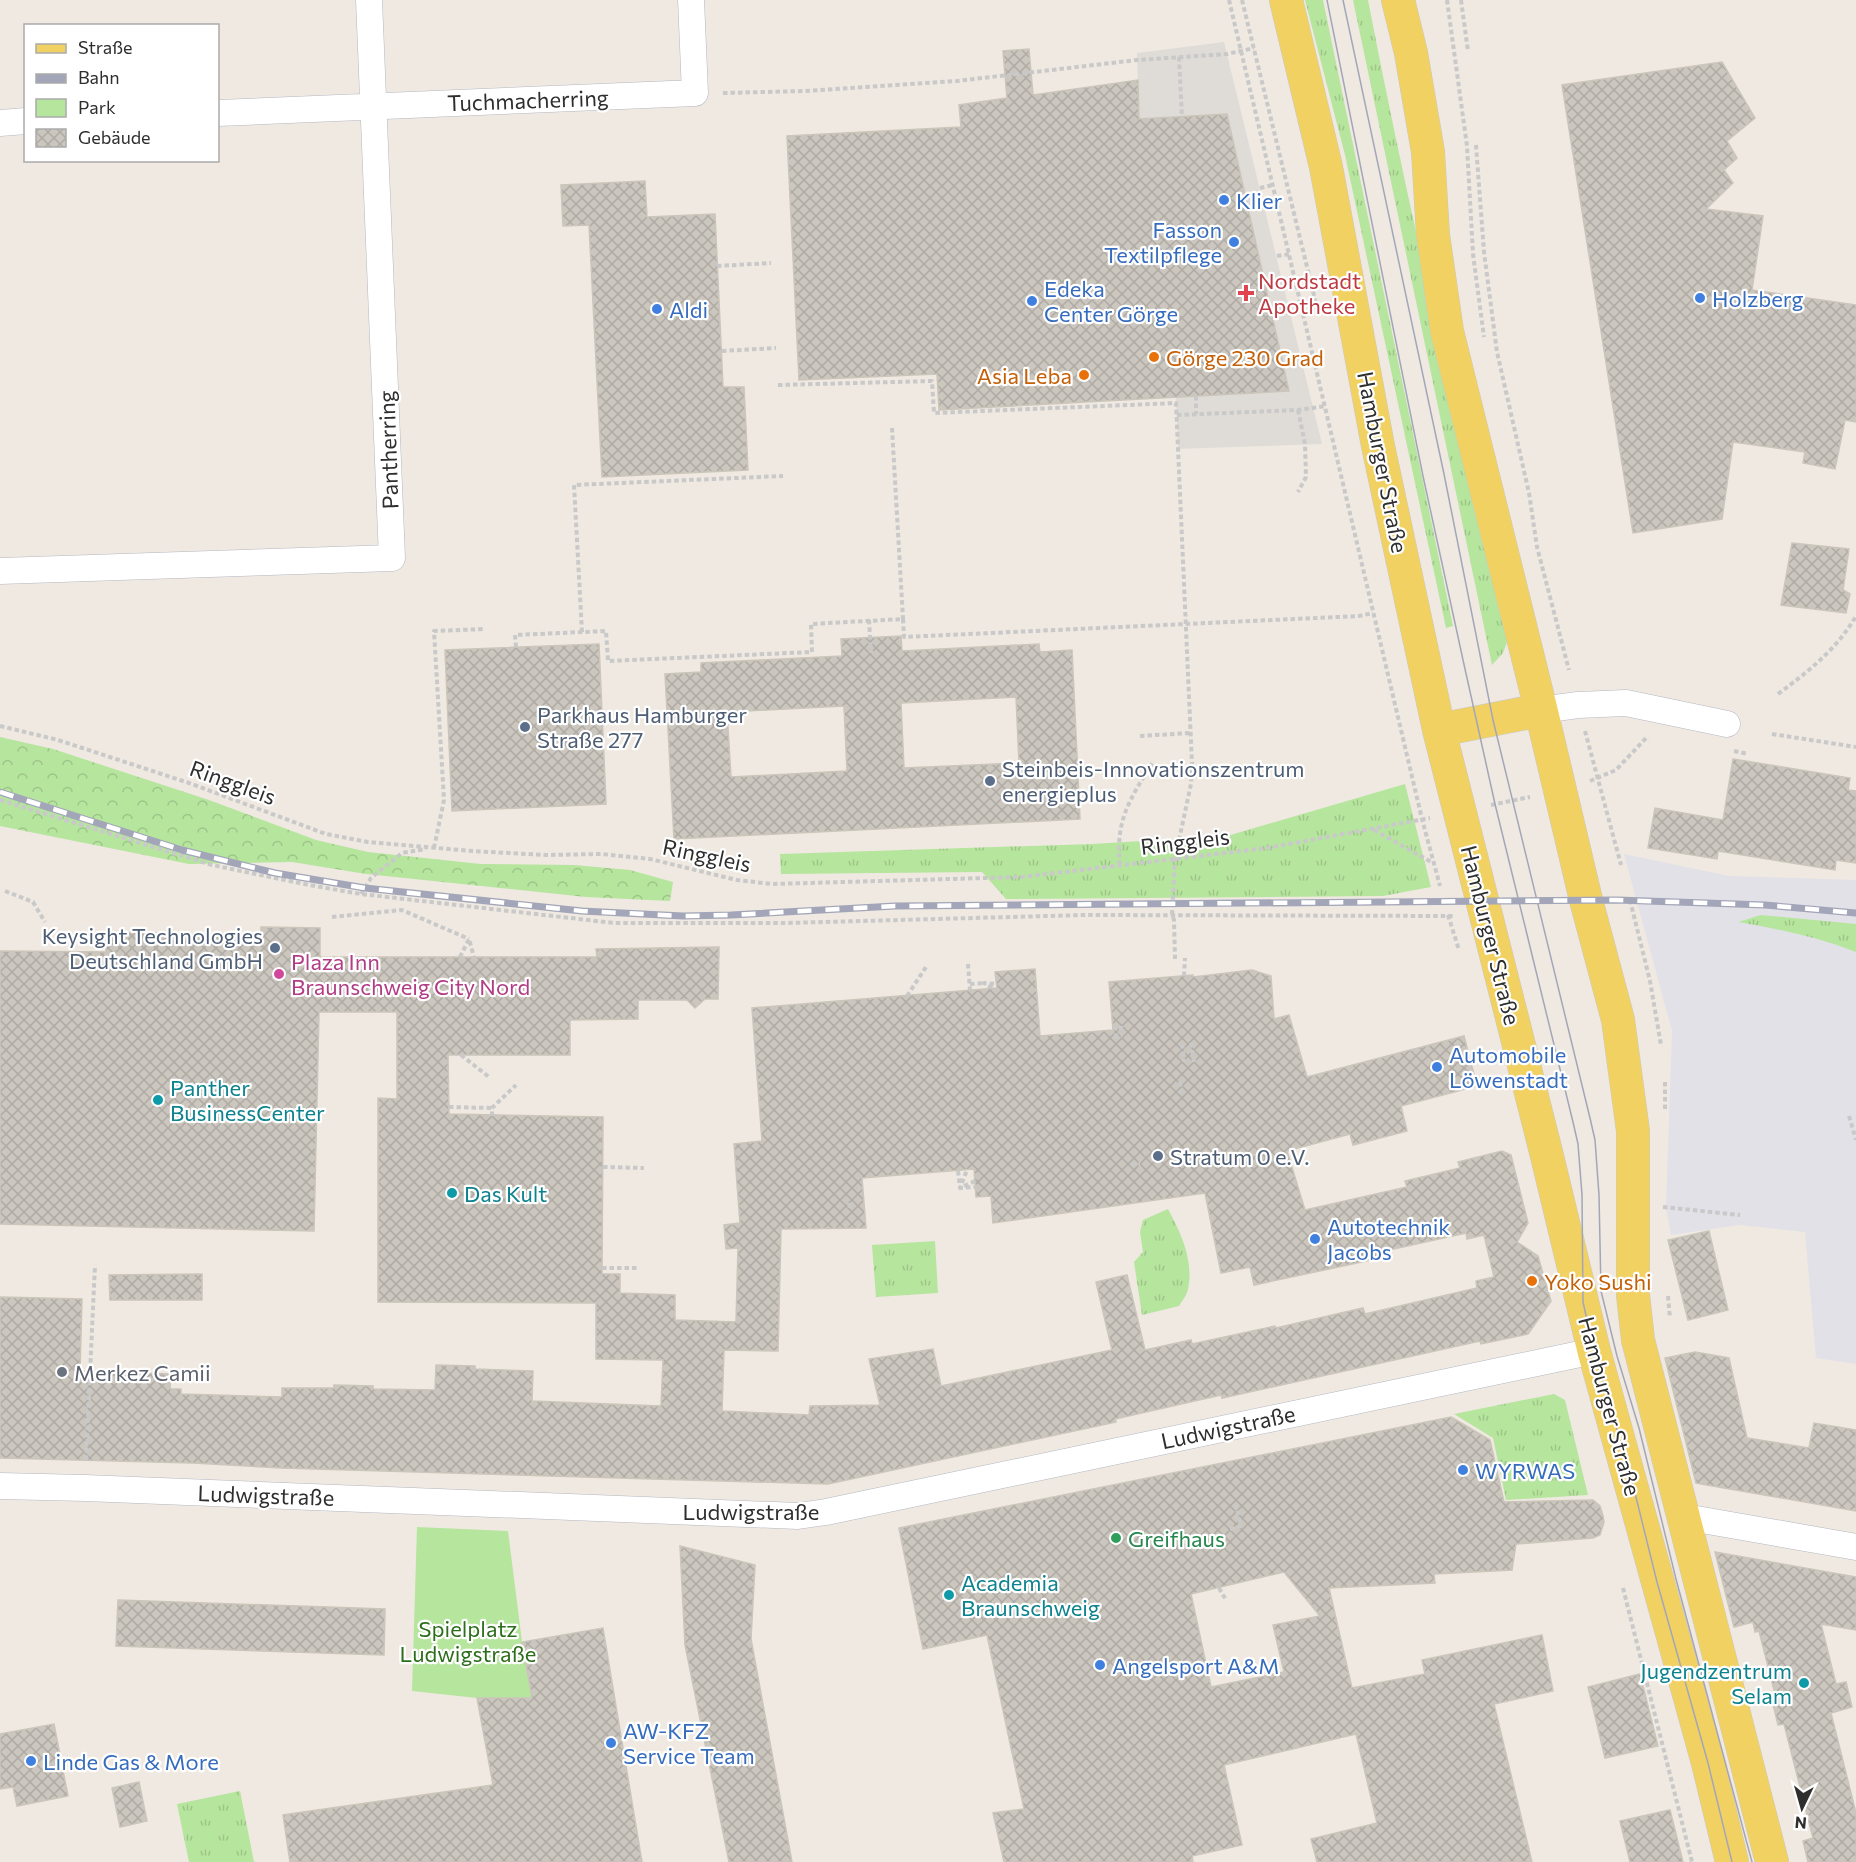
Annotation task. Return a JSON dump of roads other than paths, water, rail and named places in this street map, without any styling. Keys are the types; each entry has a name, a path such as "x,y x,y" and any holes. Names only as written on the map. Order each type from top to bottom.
{"main road":[{"name":"Hamburger Straße","path":"1286,0 1326,166 1378,446 1439,730 1594,1351 1708,1763 1732,1862"},
{"name":"Hamburger Straße","path":"1398,0 1411,53 1428,152 1433,235 1447,331 1541,710 1577,782 1586,900 1618,1020 1633,1131 1633,1295 1638,1340 1772,1862"},
{"path":"1439,730 1541,710"}],"street":[{"path":"219,113 375,107 369,0"},
{"name":"Tuchmacherring","path":"375,107 695,93 691,0"},
{"name":"Pantherring","path":"0,571 392,558 375,107"},
{"path":"0,123 24,122"},
{"path":"1541,710 1578,705 1626,703 1727,724"},
{"name":"Ludwigstraße","path":"0,1486 798,1516 1594,1351"},
{"path":"1685,1518 1856,1547"}],"tram line":[{"path":"1327,0 1423,476 1465,669 1495,804 1578,1144 1582,1195 1583,1302 1594,1351 1632,1481 1657,1582 1708,1763 1732,1862"},
{"path":"1343,0 1444,474 1493,720 1595,1140 1599,1195 1601,1291 1752,1862"}],"railway":[{"path":"0,792 182,850 275,873 365,888 582,911 683,916 895,906 1617,900 1765,905 1856,913"}],"place":[{"name":"Klier","path":"1224,200"},
{"name":"Fasson Textilpflege","path":"1234,242"},
{"name":"Nordstadt Apotheke","path":"1246,293"},
{"name":"Holzberg","path":"1700,298"},
{"name":"Edeka Center Görge","path":"1032,301"},
{"name":"Aldi","path":"657,309"},
{"name":"Görge 230 Grad","path":"1154,357"},
{"name":"Asia Leba","path":"1084,375"},
{"name":"Parkhaus Hamburger Straße 277","path":"525,727"},
{"name":"Steinbeis-Innovationszentrum energieplus","path":"990,781"},
{"name":"Keysight Technologies Deutschland GmbH","path":"275,948"},
{"name":"Plaza Inn Braunschweig City Nord","path":"279,974"},
{"name":"Automobile Löwenstadt","path":"1437,1067"},
{"name":"Panther BusinessCenter","path":"158,1100"},
{"name":"Stratum 0 e.V.","path":"1158,1156"},
{"name":"Das Kult","path":"452,1193"},
{"name":"Autotechnik Jacobs","path":"1315,1239"},
{"name":"Yoko Sushi","path":"1532,1281"},
{"name":"Merkez Camii","path":"62,1372"},
{"name":"WYRWAS","path":"1463,1470"},
{"name":"Greifhaus","path":"1116,1538"},
{"name":"Academia Braunschweig","path":"949,1595"},
{"name":"Angelsport A&M","path":"1100,1665"},
{"name":"Jugendzentrum Selam","path":"1804,1683"},
{"name":"AW-KFZ Service Team","path":"611,1743"},
{"name":"Linde Gas & More","path":"31,1761"}],"park label":[{"name":"Spielplatz Ludwigstraße","path":"468,1640"}]}
